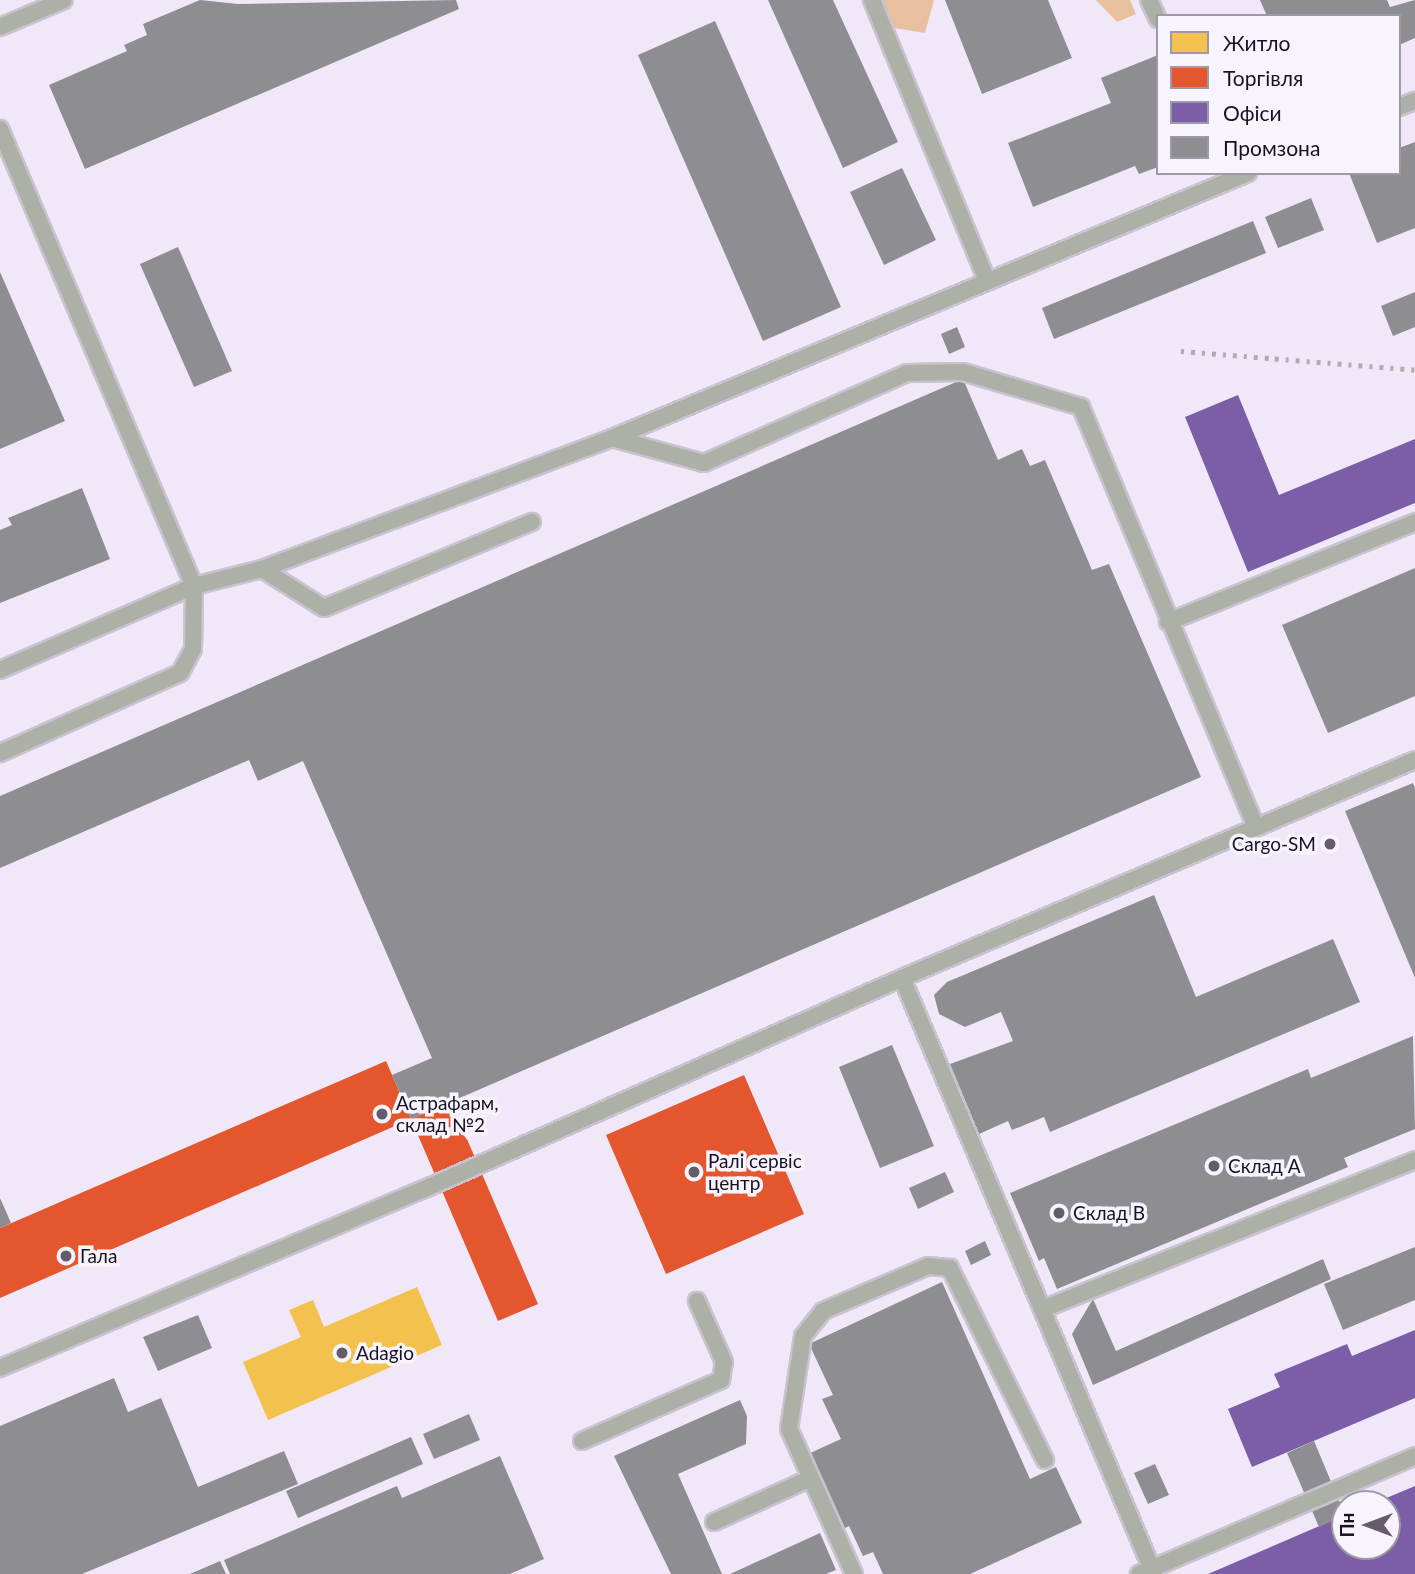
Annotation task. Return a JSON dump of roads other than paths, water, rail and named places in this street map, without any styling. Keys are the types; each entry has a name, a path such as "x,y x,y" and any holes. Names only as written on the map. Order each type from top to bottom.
{"lane":[{"path":"0,27 65,0"},
{"path":"872,0 987,281"},
{"path":"0,128 194,586 193,649 180,673 0,752"},
{"path":"0,670 194,586 262,569 612,438 1228,177"},
{"path":"612,438 704,463 907,373 963,372 1081,407 1168,622 1255,826"},
{"path":"262,569 324,608 532,522"},
{"path":"1168,622 1415,522"},
{"path":"0,1368 429,1188 902,978 1415,760"},
{"path":"902,978 1042,1309 1148,1572 1415,1456"},
{"path":"1042,1309 1415,1160"},
{"path":"854,1574 809,1479 789,1429 807,1327 823,1311 940,1264 958,1276 1045,1460"},
{"path":"582,1441 720,1380 724,1362 697,1301"},
{"path":"714,1522 809,1479"}],"railway":[{"path":"1181,351 1415,370"}],"place":[{"name":"Cargo-SM","path":"1330,844"},
{"name":"Астрафарм, склад №2","path":"382,1114"},
{"name":"Склад A","path":"1214,1166"},
{"name":"Ралі сервіс центр","path":"694,1172"},
{"name":"Склад B","path":"1059,1213"},
{"name":"Гала","path":"66,1256"},
{"name":"Adagio","path":"342,1353"}]}
